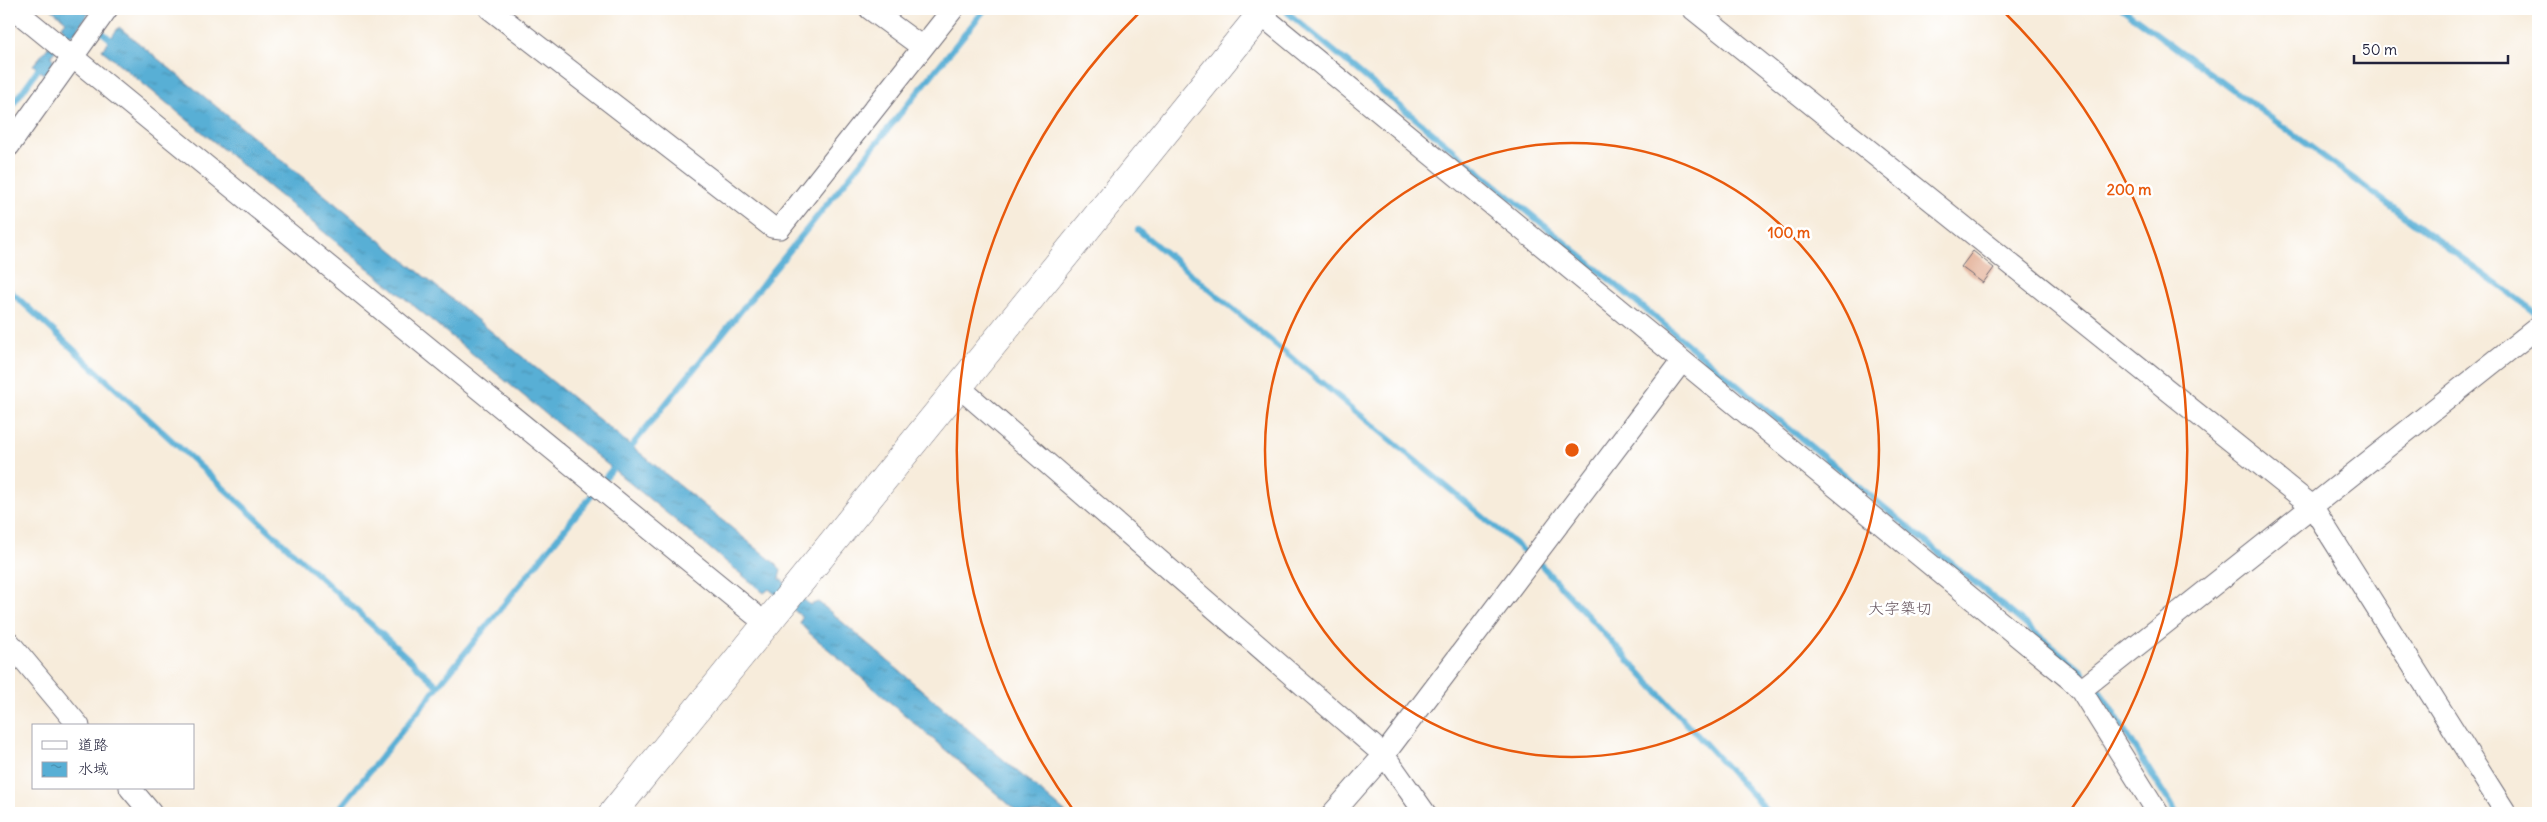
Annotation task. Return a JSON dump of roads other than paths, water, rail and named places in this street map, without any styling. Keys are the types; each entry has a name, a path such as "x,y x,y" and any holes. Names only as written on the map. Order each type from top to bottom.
{"street":[{"path":"14,9 766,613"},
{"path":"490,9 772,227 780,228 953,9"},
{"path":"870,9 922,47"},
{"path":"1694,9 2312,506 2506,813"},
{"path":"614,813 766,613 803,582 1260,10 2081,690 2158,813"},
{"path":"9,146 62,48 99,21"},
{"path":"2081,690 2538,328"},
{"path":"1333,813 1384,755 1682,361"},
{"path":"959,387 1384,755 1425,813"},
{"path":"9,642 76,724"},
{"path":"132,790 151,813"}],"water":[{"path":"51,9 92,9 72,36 69,34 51,56 54,61 45,75 33,65 64,29 61,27 66,21"},
{"path":"119,27 777,565 781,570 779,578 810,605 818,602 827,609 1066,813 1019,813 807,631 800,623 802,617 769,589 764,593 102,50"}],"waterway":[{"path":"626,453 985,9"},
{"path":"2123,9 2535,312 2538,317"},
{"path":"1288,13 2083,672"},
{"path":"97,28 116,44"},
{"path":"9,110 42,64"},
{"path":"1138,230 1524,551"},
{"path":"9,290 438,686"},
{"path":"605,478 618,462"},
{"path":"336,813 592,495"},
{"path":"1541,565 1769,813"},
{"path":"2100,691 2176,813"}],"district":[{"name":"大字築切","path":"1900,608"}]}
